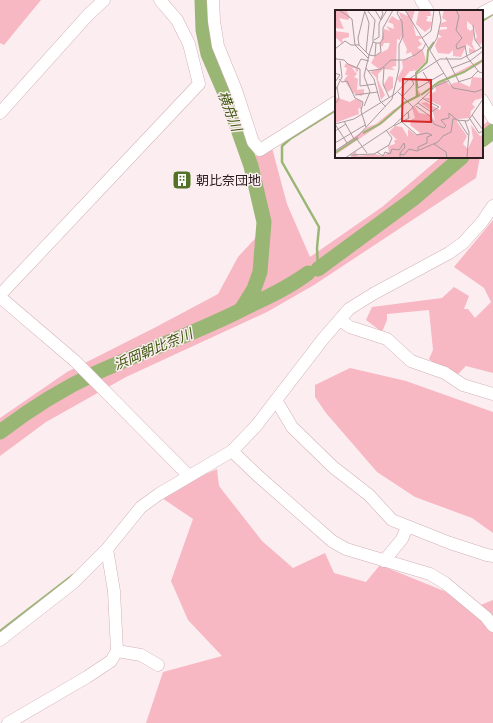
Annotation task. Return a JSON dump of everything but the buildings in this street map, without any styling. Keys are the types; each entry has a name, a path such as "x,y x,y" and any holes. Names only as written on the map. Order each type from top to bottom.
{"street":[{"path":"0,113 88,15 104,0"},
{"path":"160,0 177,20 189,44 199,84 0,296 75,361 189,476"},
{"path":"213,0 214,21 218,46 236,90 253,142 260,150 335,103"},
{"path":"420,0 427,10"},
{"path":"483,12 493,7"},
{"path":"483,102 493,118"},
{"path":"0,640 73,583 107,549 141,507 189,476 232,451 256,426 323,339 349,309 373,294 449,253 463,243 482,222 493,206"},
{"path":"340,320 350,327 386,339 411,361 445,373 463,385 493,394"},
{"path":"276,400 292,427 333,467 369,495 392,520 450,543 493,556"},
{"path":"232,451 332,541 346,549 430,574 445,583 486,617 493,626"},
{"path":"384,561 402,539 407,527"},
{"path":"8,723 87,677 111,661 117,651 114,591 107,549"},
{"path":"117,651 141,655 158,665"}],"shaded area":[{"path":"0,0 41,0 4,45 0,43"},
{"path":"493,117 493,141 483,147 483,125"},
{"path":"272,148 287,204 310,257 382,207 440,158 480,158 476,178 314,285 267,312 126,377 46,422 0,456 0,418 67,372 218,294 238,257 261,232 253,157"},
{"path":"493,220 493,373 466,366 456,376 436,365 429,359 433,350 429,310 387,314 387,320 382,332 366,320 372,307 442,298 454,287 469,296 464,309 468,309 475,318 491,302 484,288 454,267"},
{"path":"350,368 406,381 493,412 493,533 472,518 415,497 377,472 326,413 315,397 315,385"},
{"path":"217,469 219,486 262,541 293,568 325,553 334,573 366,582 380,565 444,591 471,609 493,600 493,723 146,723 163,672 222,656 188,620 171,581 193,519 162,498 189,481"}],"waterway":[{"name":"横舟川","path":"202,0 203,30 208,54 227,98 251,166 264,222 260,272 254,289 241,310"},
{"path":"483,20 493,14"},
{"path":"308,273 318,269 317,248 319,227 282,162 282,146 290,139 335,111"},
{"name":"浜岡朝比奈川","path":"483,139 493,131"},
{"name":"浜岡朝比奈川","path":"318,269 413,199 461,158"},
{"name":"浜岡朝比奈川","path":"0,432 46,400 83,379 222,319 283,289 308,273"},
{"path":"0,631 73,575"}],"place":[{"name":"朝比奈団地","path":"182,180"}]}
